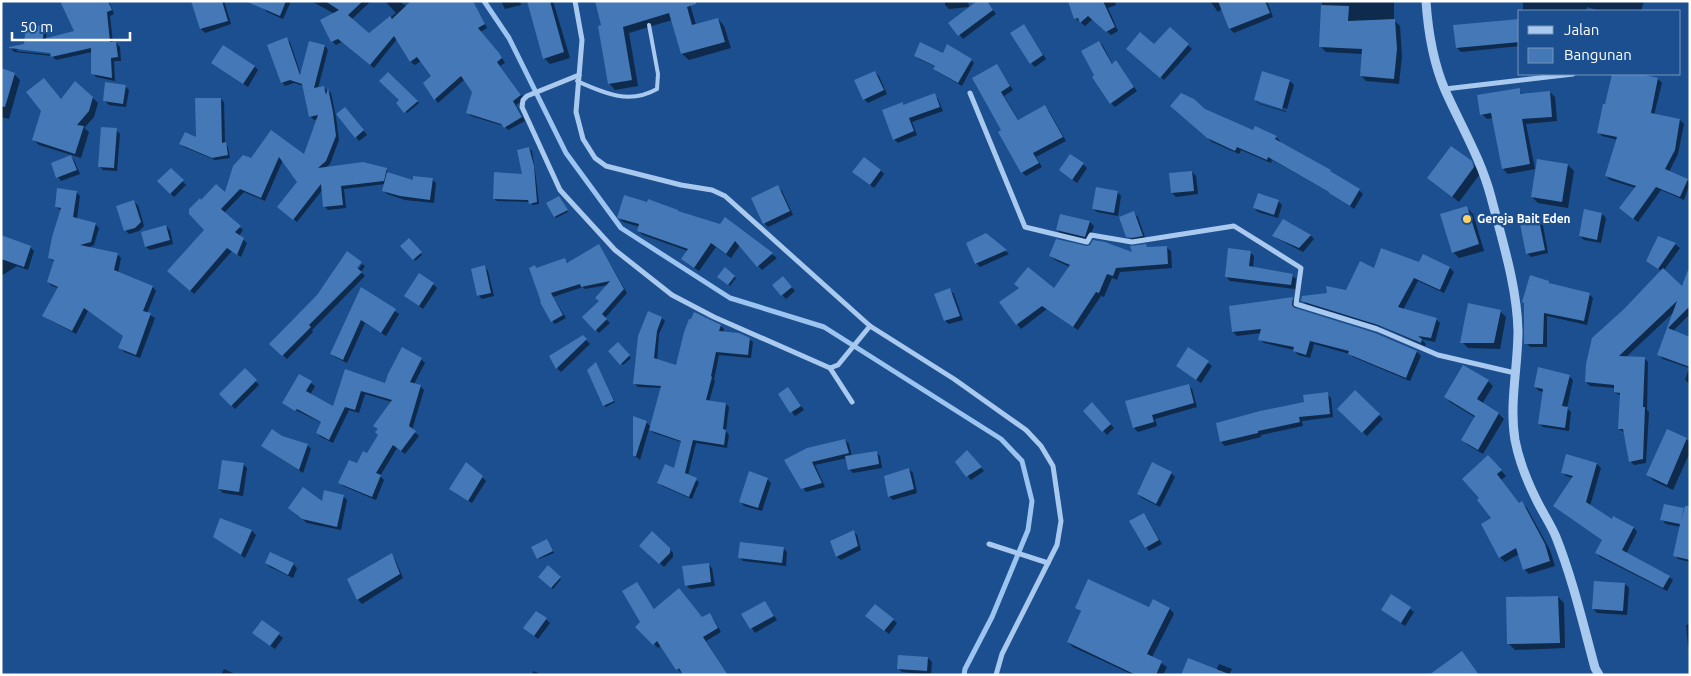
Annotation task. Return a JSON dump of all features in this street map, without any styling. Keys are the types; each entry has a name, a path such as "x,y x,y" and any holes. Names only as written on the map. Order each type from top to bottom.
{"street":[{"path":"575,1 582,40 576,112 583,139 596,158 606,166 681,185 712,190 725,196 870,326 976,394 1026,430 1041,446 1053,466 1061,522 1057,545 1002,654 996,675"},
{"path":"1426,1 1434,52 1445,89 1479,160 1489,188 1513,290 1518,330 1512,418 1516,442 1524,472 1556,535 1575,590 1595,668 1599,675"},
{"path":"1445,89 1564,75"},
{"path":"578,78 527,96 523,100 524,114 560,190 615,250 672,295 714,317 830,368 852,402"},
{"path":"970,93 1025,227 1086,242 1091,235 1132,242 1234,226 1301,268 1296,304 1377,329 1438,355 1516,373"},
{"path":"830,368 835,367 860,335 870,326"},
{"path":"988,544 1048,563"}],"lane":[{"path":"578,78 605,94 626,97 647,95 657,89 658,74 649,25"}],"building":[{"path":"60,1 108,1 112,10 107,12 110,42 116,42 118,57 111,58 112,78 91,74 91,48 51,57 50,53 9,48 24,44 26,24 44,26 43,39 74,31"},
{"path":"191,1 222,1 228,21 200,29"},
{"path":"245,1 286,1 280,16"},
{"path":"325,1 363,1 348,15 369,33 390,16 392,19 411,1 473,1 485,24 478,28 499,53 502,58 497,62 521,95 513,101 522,117 504,128 501,124 466,113 472,92 461,76 434,100 423,83 431,76 417,57 410,62 394,36 370,65 338,39 331,42 320,20 339,10"},
{"path":"527,1 550,1 564,52 543,59"},
{"path":"595,1 696,1 696,4 687,7 692,25 718,18 725,42 681,54 669,13 623,27 632,80 608,84 598,26 601,25"},
{"path":"977,1 987,1 993,10 958,36 948,23"},
{"path":"1068,1 1103,1 1115,27 1106,32 1088,16 1080,23 1078,18 1074,19"},
{"path":"1218,1 1265,1 1270,13 1229,29"},
{"path":"1321,5 1349,6 1348,21 1395,19 1397,49 1394,79 1360,76 1362,49 1319,47"},
{"path":"1518,19 1518,42 1456,48 1453,25"},
{"path":"1024,24 1043,55 1030,64 1010,33"},
{"path":"1170,27 1189,44 1160,78 1126,49 1140,32 1154,44"},
{"path":"287,37 300,75 309,41 325,45 314,88 324,86 326,95 328,88 336,136 326,161 318,168 363,162 387,168 384,181 341,186 343,205 323,207 321,184 293,220 277,207 297,182 279,157 261,198 240,189 221,209 241,226 235,232 244,238 237,255 227,248 190,291 167,271 204,230 189,214 189,209 200,198 201,200 216,184 225,192 233,166 243,155 251,158 271,130 304,154 318,115 309,117 302,84 290,80 281,83 267,45"},
{"path":"1099,41 1112,64 1116,60 1134,87 1110,104 1092,77 1094,75 1081,51"},
{"path":"920,42 943,53 947,44 972,59 958,83 933,69 935,66 914,56"},
{"path":"223,45 255,66 243,84 211,63"},
{"path":"997,64 1010,86 1001,92 1018,120 1045,105 1063,137 1033,153 1039,163 1021,173 998,132 1001,130 972,78"},
{"path":"1,68 15,73 5,107 1,106"},
{"path":"875,71 884,90 863,100 854,80"},
{"path":"1262,71 1290,80 1282,109 1254,100"},
{"path":"388,72 418,101 404,113 396,103 399,100 379,81"},
{"path":"1612,75 1644,75 1658,78 1651,113 1680,119 1675,150 1665,169 1688,179 1680,197 1656,187 1633,219 1619,208 1636,186 1605,176 1617,137 1597,133 1603,104 1605,104"},
{"path":"44,78 61,99 75,81 93,97 89,111 77,125 84,126 75,154 32,140 41,111 26,92"},
{"path":"105,82 126,85 123,104 103,101"},
{"path":"1520,88 1520,94 1550,91 1552,117 1522,119 1530,164 1502,169 1491,113 1480,115 1477,95"},
{"path":"935,93 940,107 909,118 914,131 893,140 882,110 903,102 903,105"},
{"path":"1181,93 1194,99 1205,109 1253,130 1255,126 1277,136 1275,139 1331,170 1360,189 1350,206 1268,157 1267,160 1237,147 1235,151 1207,138 1170,106"},
{"path":"195,98 221,98 222,143 226,142 228,155 212,158 179,144 185,132 196,137"},
{"path":"345,107 364,130 355,138 336,114"},
{"path":"101,127 117,128 114,168 98,167"},
{"path":"1451,146 1472,161 1474,167 1452,197 1427,178"},
{"path":"529,147 534,166 537,202 529,204 528,200 493,199 494,172 522,174 517,150"},
{"path":"1070,154 1084,163 1072,180 1059,170"},
{"path":"71,155 77,170 56,178 51,163"},
{"path":"864,157 881,170 870,185 852,172"},
{"path":"1537,159 1568,164 1562,202 1531,197"},
{"path":"171,168 184,180 170,194 157,181"},
{"path":"1192,171 1194,191 1171,193 1169,173"},
{"path":"387,172 413,180 413,176 433,178 430,200 400,196 382,191"},
{"path":"778,185 790,211 763,224 751,198"},
{"path":"1096,187 1118,191 1114,213 1092,209"},
{"path":"57,188 77,191 73,217 96,223 91,242 80,245 118,253 114,270 153,286 143,311 151,313 136,355 118,348 123,336 84,308 72,331 42,316 58,287 47,282 54,260 48,258 61,208 55,207"},
{"path":"1258,193 1279,200 1274,215 1253,208"},
{"path":"624,195 647,202 648,199 720,224 725,217 773,253 757,267 735,241 726,254 711,243 694,268 681,259 688,249 637,231 639,224 617,218"},
{"path":"559,196 568,210 554,217 546,203"},
{"path":"134,200 141,222 135,228 124,231 116,206"},
{"path":"1467,206 1479,244 1452,253 1440,214"},
{"path":"1584,209 1602,213 1597,240 1579,236"},
{"path":"1134,211 1143,236 1126,237 1119,217"},
{"path":"1060,214 1090,221 1085,237 1056,230"},
{"path":"1538,215 1545,250 1526,254 1519,219"},
{"path":"1283,219 1311,235 1299,248 1272,236"},
{"path":"166,225 170,240 145,247 141,232"},
{"path":"986,233 1007,250 975,264 966,243"},
{"path":"1,235 31,246 24,267 1,259"},
{"path":"1658,236 1676,243 1658,269 1646,261"},
{"path":"409,238 422,252 413,260 400,246"},
{"path":"1056,239 1087,246 1093,240 1105,242 1132,252 1130,246 1146,244 1147,247 1167,246 1168,264 1116,268 1113,276 1107,274 1099,293 1096,292 1073,327 1042,306 1016,325 999,302 1019,288 1014,284 1028,267 1054,288 1070,265 1049,256"},
{"path":"599,244 624,289 602,314 607,319 595,331 582,317 599,301 595,298 610,281 581,287 580,284 551,293 563,315 551,322 540,302 529,268 535,265 536,268 565,258 567,263"},
{"path":"1228,248 1251,251 1249,266 1293,274 1291,285 1225,277"},
{"path":"1381,248 1419,262 1423,254 1450,267 1440,290 1414,278 1398,307 1437,318 1431,338 1418,336 1422,339 1421,343 1378,325 1301,301 1302,296 1327,293 1326,286 1346,290 1360,261 1374,268"},
{"path":"347,251 362,262 357,268 362,272 309,325 311,327 282,356 269,344 317,295"},
{"path":"485,265 491,293 477,296 471,269"},
{"path":"725,267 735,276 728,285 717,277"},
{"path":"1663,268 1682,286 1688,270 1690,270 1690,306 1668,328 1690,337 1690,367 1657,355 1677,301 1619,356 1645,357 1643,459 1629,462 1623,429 1618,429 1620,393 1614,392 1614,385 1585,382 1586,364 1592,338 1624,309"},
{"path":"419,273 434,283 419,306 404,296"},
{"path":"1530,275 1549,281 1549,283 1590,293 1584,321 1544,313 1543,344 1524,344 1524,303 1522,302"},
{"path":"783,276 792,287 781,296 772,285"},
{"path":"361,287 396,309 381,333 361,320 343,360 330,354"},
{"path":"950,288 960,316 944,321 934,294"},
{"path":"1293,297 1292,305 1295,308 1375,333 1417,351 1406,378 1348,354 1349,351 1310,341 1306,355 1293,351 1294,347 1258,340 1261,329 1232,332 1229,306"},
{"path":"1468,303 1501,310 1494,343 1460,343"},
{"path":"648,311 662,317 657,331 654,358 676,365 684,332 694,312 721,325 719,331 739,333 750,338 748,355 716,352 706,400 726,403 723,429 726,430 724,445 693,440 685,473 697,478 689,497 657,483 665,464 674,468 681,441 649,430 661,386 633,384 638,336"},
{"path":"583,335 587,339 556,369 549,356"},
{"path":"618,342 630,355 620,365 608,351"},
{"path":"402,347 422,358 410,382 421,385 409,426 416,431 401,451 393,445 376,473 381,475 372,497 338,483 349,460 357,463 363,451 367,453 378,435 375,432 378,429 373,426 392,400 361,391 355,410 345,407 329,440 316,433 321,422 282,403 299,374 312,381 306,391 333,406 345,369 385,383"},
{"path":"1188,347 1209,361 1196,380 1176,366"},
{"path":"596,362 614,401 603,406 587,370"},
{"path":"1463,365 1489,380 1477,399 1499,413 1478,450 1461,440 1475,416 1444,397"},
{"path":"1538,367 1570,375 1562,406 1568,407 1565,428 1538,424 1543,389 1534,387"},
{"path":"245,368 257,380 231,406 219,394"},
{"path":"1189,384 1194,403 1152,415 1154,422 1133,428 1125,401"},
{"path":"788,387 801,406 790,413 778,394"},
{"path":"1355,390 1380,414 1362,433 1337,409"},
{"path":"1328,392 1330,414 1299,417 1300,422 1220,442 1216,423 1304,402 1303,395"},
{"path":"1092,402 1111,424 1102,432 1083,411"},
{"path":"633,416 647,421 636,456 633,456"},
{"path":"272,429 282,436 308,444 299,470 261,446"},
{"path":"1667,429 1687,438 1667,485 1646,475"},
{"path":"845,439 849,453 812,462 822,483 801,489 784,460 807,448"},
{"path":"967,450 982,467 966,477 955,462"},
{"path":"877,451 879,464 848,470 845,456"},
{"path":"1566,454 1597,463 1586,502 1612,519 1613,516 1634,527 1622,550 1670,576 1663,588 1595,553 1602,540 1553,506 1573,476 1561,473"},
{"path":"1488,455 1502,470 1497,474 1519,503 1522,501 1545,544 1550,561 1523,570 1516,548 1499,558 1481,524 1491,518 1477,500 1479,498 1462,479"},
{"path":"222,460 244,463 239,492 218,489"},
{"path":"466,462 483,476 468,501 449,489"},
{"path":"1152,462 1172,472 1156,504 1137,494"},
{"path":"909,468 914,489 888,497 884,476"},
{"path":"749,471 768,478 758,508 739,502"},
{"path":"303,487 322,501 324,490 344,495 337,527 302,519 288,508"},
{"path":"1664,504 1684,508 1681,521 1685,506 1690,506 1690,560 1673,556 1680,524 1660,520"},
{"path":"1144,513 1159,540 1145,548 1129,521"},
{"path":"220,518 252,530 241,555 213,537"},
{"path":"854,530 858,546 836,557 830,541"},
{"path":"652,531 670,548 670,553 659,564 639,546"},
{"path":"547,539 553,551 537,559 531,547"},
{"path":"740,542 784,547 782,563 738,558"},
{"path":"270,552 294,563 288,575 265,563"},
{"path":"392,553 400,574 357,600 347,579"},
{"path":"709,563 711,582 685,586 682,566"},
{"path":"548,565 561,577 551,588 538,577"},
{"path":"1088,579 1149,607 1153,599 1170,608 1147,654 1162,661 1156,675 1136,675 1067,642 1081,611 1075,608"},
{"path":"1594,581 1625,583 1623,611 1592,609"},
{"path":"637,582 654,609 679,588 702,617 710,613 718,628 703,637 728,675 683,675 679,668 676,670 657,641 653,645 635,627 640,622 622,591"},
{"path":"1391,594 1411,607 1401,623 1381,610"},
{"path":"1558,596 1560,643 1507,644 1506,597"},
{"path":"765,601 774,616 750,629 741,614"},
{"path":"875,604 894,619 884,631 865,616"},
{"path":"536,611 547,618 534,636 523,628"},
{"path":"262,620 280,633 270,646 252,633"},
{"path":"1462,651 1479,675 1429,675"},
{"path":"898,655 928,657 927,671 897,669"},
{"path":"1188,658 1229,674 1181,675"}],"waterway":[{"path":"484,1 509,38 566,153 621,228 730,298 824,327 1001,439 1022,461 1032,501 1028,530 992,617 965,669 964,675"}],"place":[{"name":"Gereja Bait Eden","path":"1467,219"}]}
